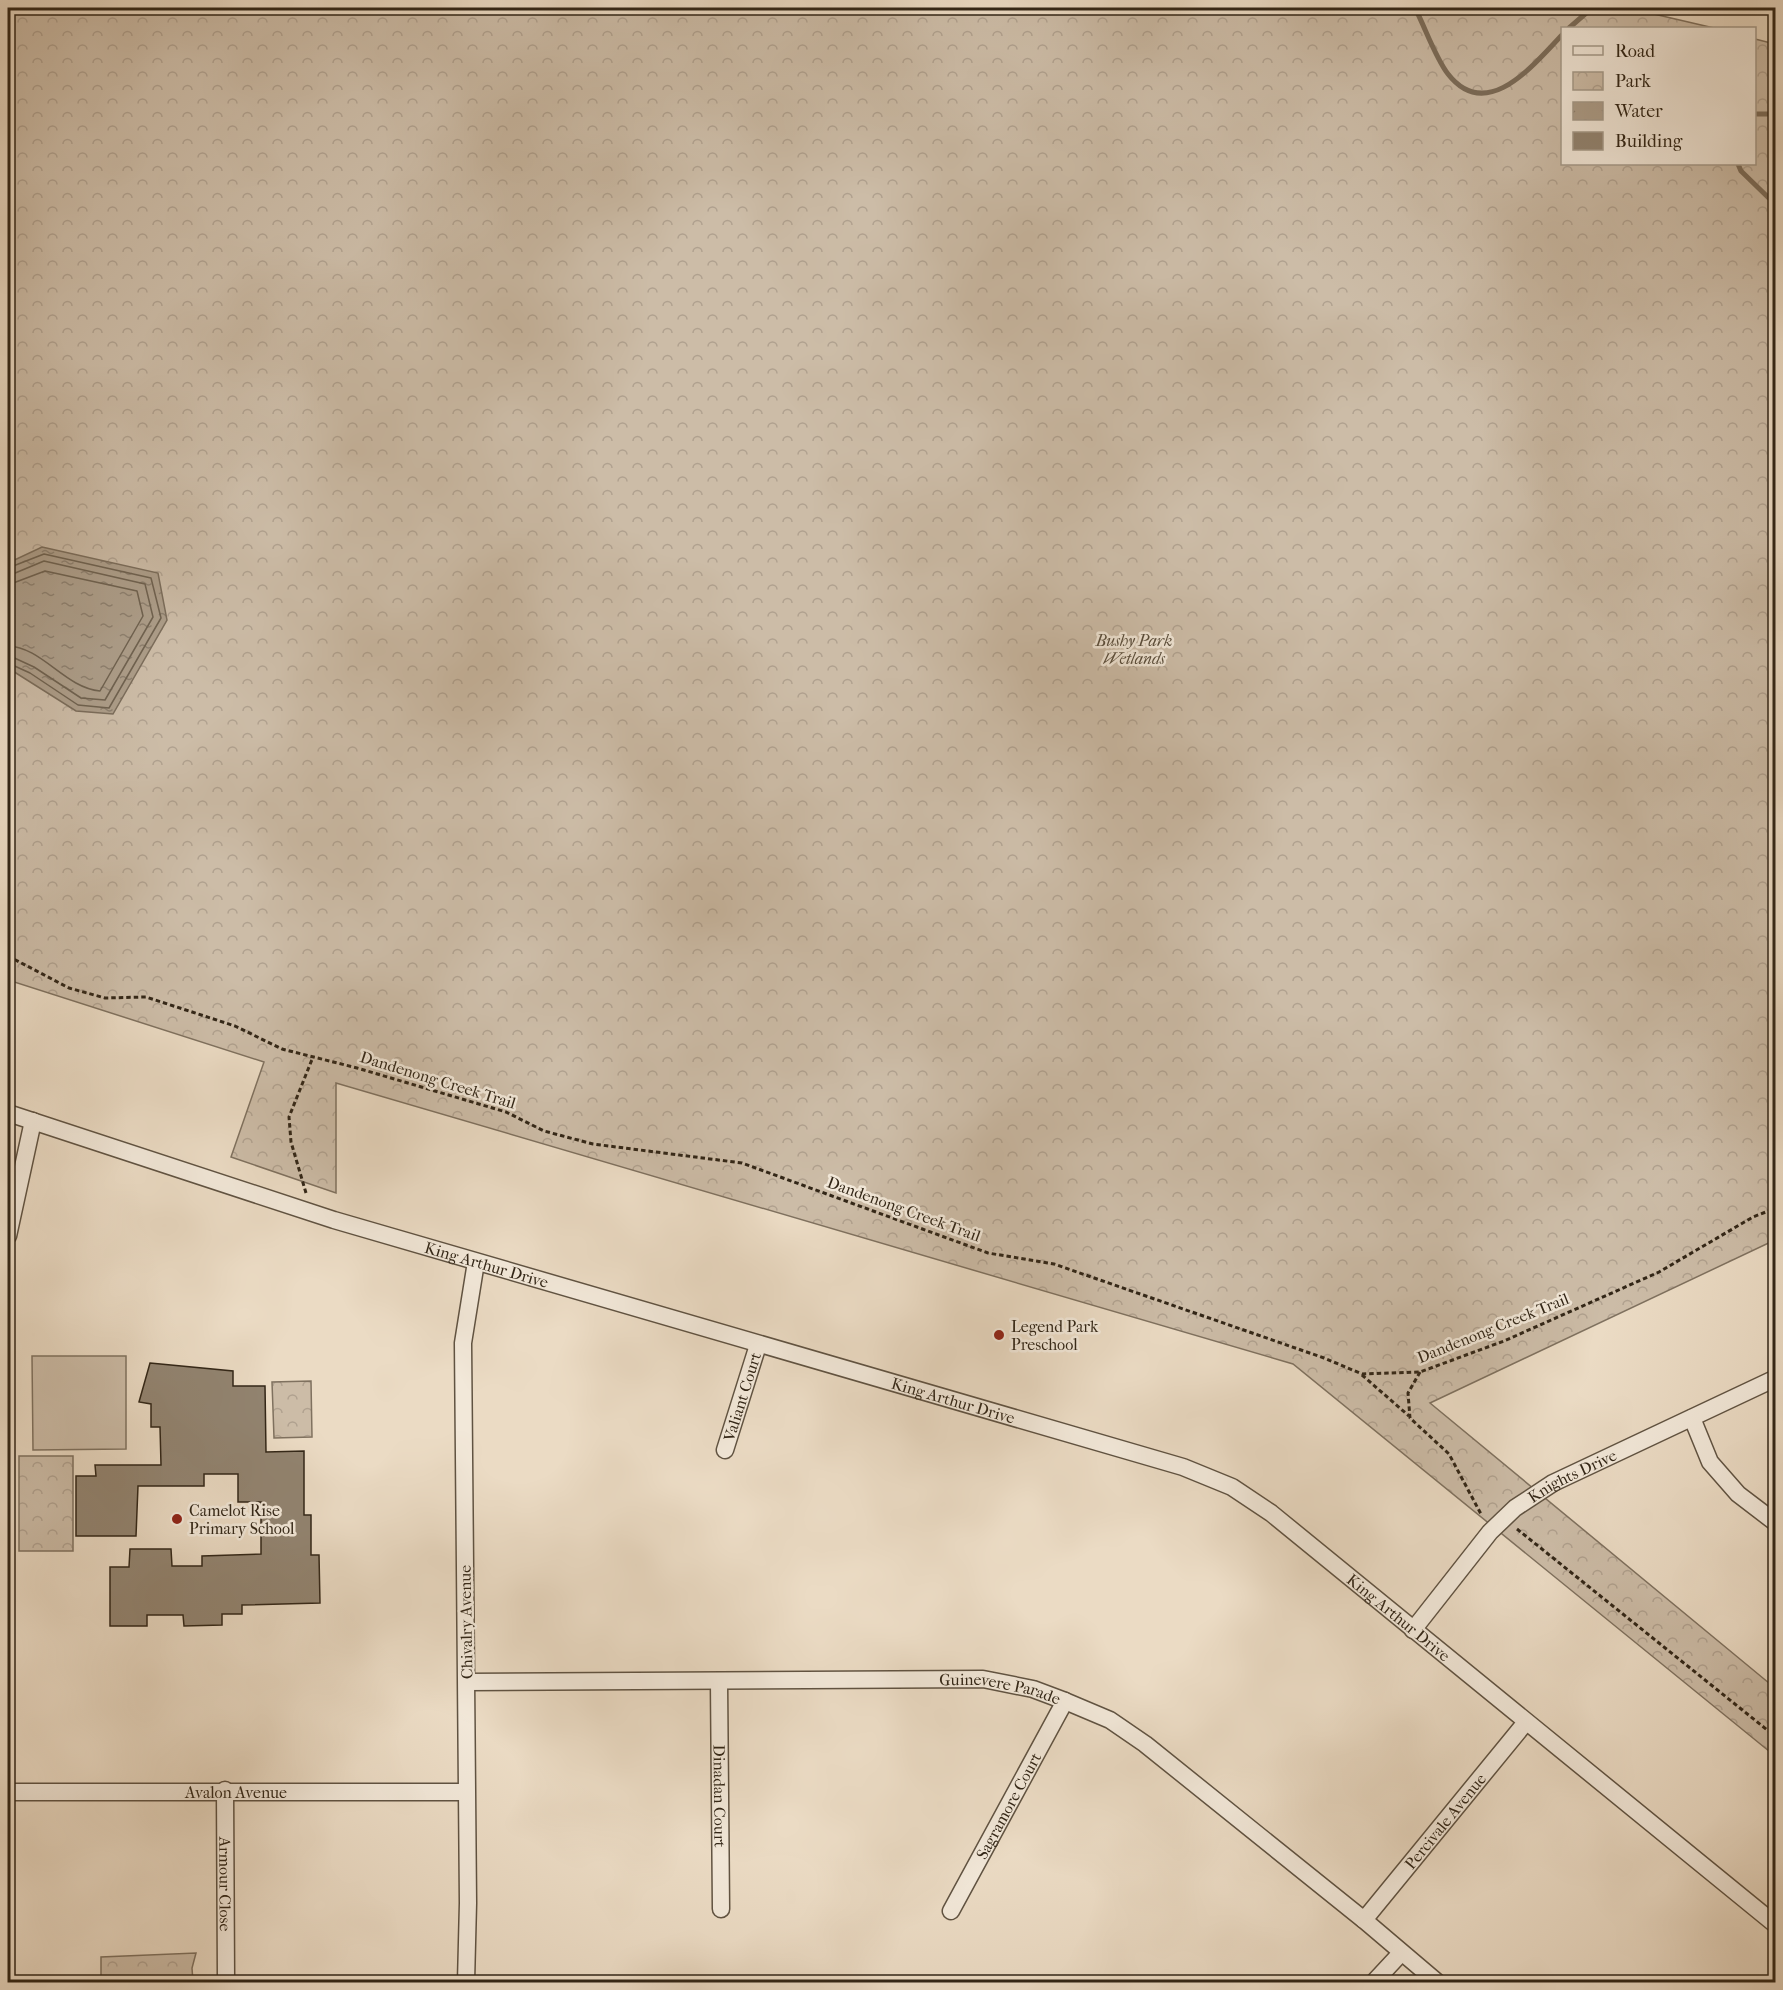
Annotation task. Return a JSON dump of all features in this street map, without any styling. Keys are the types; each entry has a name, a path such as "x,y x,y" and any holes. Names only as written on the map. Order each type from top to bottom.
{"street":[{"name":"King Arthur Drive","path":"8,1113 302,1210 758,1345 1183,1467 1232,1487 1271,1513 1776,1925"},
{"path":"8,1236 33,1121"},
{"name":"Chivalry Avenue","path":"466,1983 467,1682 463,1343 476,1262"},
{"name":"Valiant Court","path":"725,1450 758,1345"},
{"name":"Knights Drive","path":"1413,1630 1490,1532 1515,1508 1553,1483 1776,1378"},
{"path":"1692,1418 1710,1462 1738,1494 1776,1523"},
{"name":"Guinevere Parade","path":"467,1682 983,1679 1033,1689 1110,1719 1145,1744 1364,1920 1437,1983"},
{"name":"Dinadan Court","path":"719,1682 722,1909"},
{"name":"Sagramore Court","path":"951,1911 1065,1701"},
{"name":"Percivale Avenue","path":"1364,1920 1526,1722"},
{"name":"Avalon Avenue","path":"8,1792 225,1790 466,1792"},
{"name":"Armour Close","path":"225,1790 226,1980"},
{"path":"1374,1983 1401,1953"}],"path":[{"name":"Dandenong Creek Trail","path":"8,956 69,988 105,998 146,997 235,1026 282,1049 506,1112 544,1131 593,1144 742,1163 988,1252 1054,1264 1324,1358 1362,1374 1420,1372 1504,1341 1659,1272 1753,1217 1776,1208"},
{"path":"302,1210 306,1189 291,1142 289,1117 313,1056"},
{"path":"1410,1418 1408,1393 1420,1372"},
{"path":"1362,1374 1449,1454 1490,1532"},
{"path":"1504,1518 1776,1737"}],"green space":[{"name":"Bushy Park Wetlands","path":"8,8 1628,8 1710,27 1561,27 1561,165 1756,165 1756,39 1775,44 1775,1240 1430,1403 1775,1688 1775,1756 1293,1364 336,1083 336,1193 231,1157 264,1062 8,980"},
{"path":"32,1356 126,1356 126,1449 33,1450"},
{"path":"311,1381 312,1437 274,1438 272,1382"},
{"path":"19,1456 73,1456 73,1551 19,1551"},
{"path":"196,1953 192,1968 193,1982 101,1982 101,1957"}],"water":[{"path":"42,547 158,573 167,620 113,714 76,711 8,668 8,563"}],"building":[{"path":"150,1363 233,1371 233,1386 265,1386 266,1452 304,1451 304,1515 311,1515 311,1555 319,1555 320,1603 242,1605 242,1614 222,1614 222,1625 184,1626 183,1615 147,1615 147,1626 110,1626 110,1567 129,1567 130,1549 171,1549 172,1566 202,1566 202,1556 261,1554 261,1502 238,1502 238,1474 204,1474 204,1486 138,1486 136,1536 76,1536 76,1476 96,1476 95,1465 161,1465 160,1427 151,1427 151,1404 139,1402"}],"waterway":[{"path":"1415,8 1434,51 1448,74 1463,88 1478,93 1494,91 1509,84 1524,73 1561,36"},
{"path":"1570,27 1592,8"},
{"path":"1770,8 1776,33"},
{"path":"1756,114 1772,114 1776,110"},
{"path":"1738,165 1741,171 1776,205"}],"place":[{"name":"Legend Park Preschool","path":"999,1335"},
{"name":"Camelot Rise Primary School","path":"177,1519"}]}
